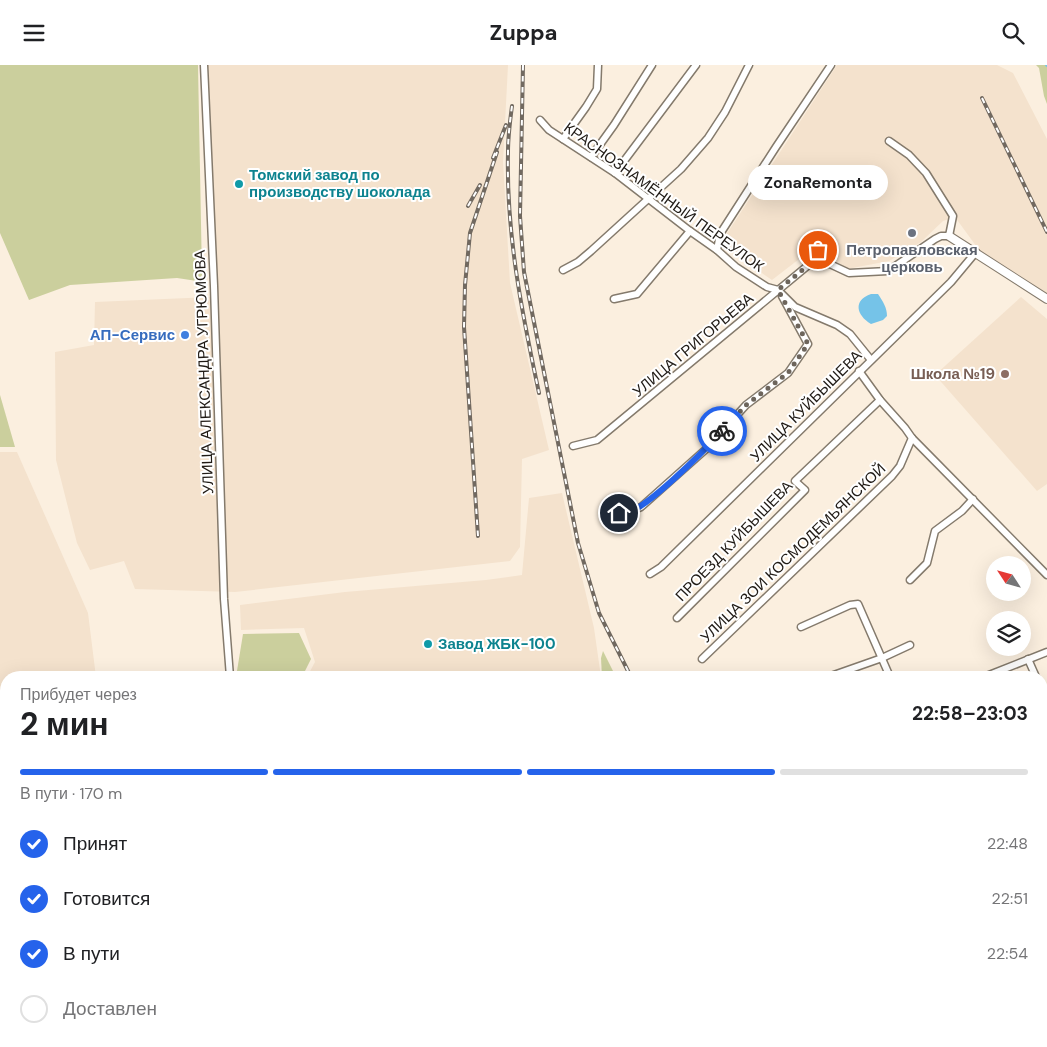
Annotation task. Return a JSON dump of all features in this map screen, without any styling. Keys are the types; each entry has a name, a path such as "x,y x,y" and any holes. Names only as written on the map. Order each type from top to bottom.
{"street":[{"name":"УЛИЦА АЛЕКСАНДРА УГРЮМОВА","path":"204,65 214,286 224,599 230,671"},
{"path":"562,139 597,89 598,65"},
{"path":"591,157 652,65"},
{"path":"615,173 696,65"},
{"path":"563,269 578,262 591,251 681,169 708,138 726,112 748,65"},
{"path":"717,250 720,234 831,65"},
{"name":"КРАСНОЗНАМЁННЫЙ ПЕРЕУЛОК","path":"540,120 549,130 615,173 717,250 736,267 768,287 778,290 796,307 838,325 850,334 871,360"},
{"path":"889,141 908,155 926,173 953,216 949,236"},
{"path":"614,299 637,294 690,231"},
{"path":"818,250 817,258 849,273 888,271 934,239 940,236 949,236 1047,299"},
{"name":"УЛИЦА КУЙБЫШЕВА","path":"650,574 661,567 950,282 976,253"},
{"name":"УЛИЦА ГРИГОРЬЕВА","path":"572,446 598,440 817,258"},
{"path":"619,513 626,515 641,507 705,450 746,405 788,373 801,355 808,344 778,290"},
{"path":"859,371 880,401 912,438 1046,572"},
{"name":"ПРОЕЗД КУЙБЫШЕВА","path":"677,618 805,490 795,481 880,401"},
{"name":"УЛИЦА ЗОИ КОСМОДЕМЬЯНСКОЙ","path":"702,659 892,476 900,466 912,438"},
{"path":"910,580 927,563 935,531 962,511 973,499"},
{"path":"801,627 850,605 858,604 887,671"},
{"path":"845,671 882,658 910,645"},
{"path":"999,671 1047,652"},
{"path":"1028,659 1033,671"}],"shaded area":[{"path":"208,65 508,65 503,162 510,283 549,450 522,459 520,547 510,561 235,592 135,589 124,561 90,570 77,543 56,460 55,352 94,345 95,302 211,297 214,286"},
{"path":"837,65 997,65 1013,73 1047,139 1047,295 979,250 955,217 943,221 921,242 889,261 847,269 816,246 772,280 725,248 726,235"},
{"path":"1021,297 1047,319 1047,484 1037,491 935,375"},
{"path":"0,452 17,452 88,613 95,671 0,671"},
{"path":"562,493 594,628 600,671 310,671 315,662 304,628 241,630 240,605 345,592 486,580 522,575 529,498"}],"green space":[{"path":"0,65 198,65 202,275 197,281 177,278 70,285 29,300 0,233"},
{"path":"1036,65 1047,65 1047,104 1039,68"},
{"path":"0,395 15,447 0,447"},
{"path":"299,633 311,659 305,671 237,671 243,634"},
{"path":"603,651 613,671 602,671 601,658"}],"water":[{"path":"871,294 878,294 883,302 887,316 883,320 871,324 862,316 859,304 861,300"}],"railway":[{"path":"523,65 520,216 524,272 578,543 599,613 628,671"},
{"path":"982,98 1047,232"},
{"path":"512,106 508,141 508,183 512,243 521,303 539,393"},
{"path":"493,158 506,125"},
{"path":"478,536 464,327 465,285 470,233 497,152"},
{"path":"468,206 480,185"}],"way so far":[{"path":"722,431 746,405 788,373 808,344 778,290 817,258 818,250"}],"place":[{"name":"Томский завод по производству шоколада","path":"239,184"},
{"name":"Петропавловская церковь","path":"912,233"},
{"name":"ZonaRemonta","path":"818,250"},
{"name":"АП-Сервис","path":"185,335"},
{"name":"Школа №19","path":"1005,374"},
{"name":"Завод ЖБК-100","path":"428,644"}],"route":[{"path":"619,513 626,515 641,507 705,450 722,431"}]}
